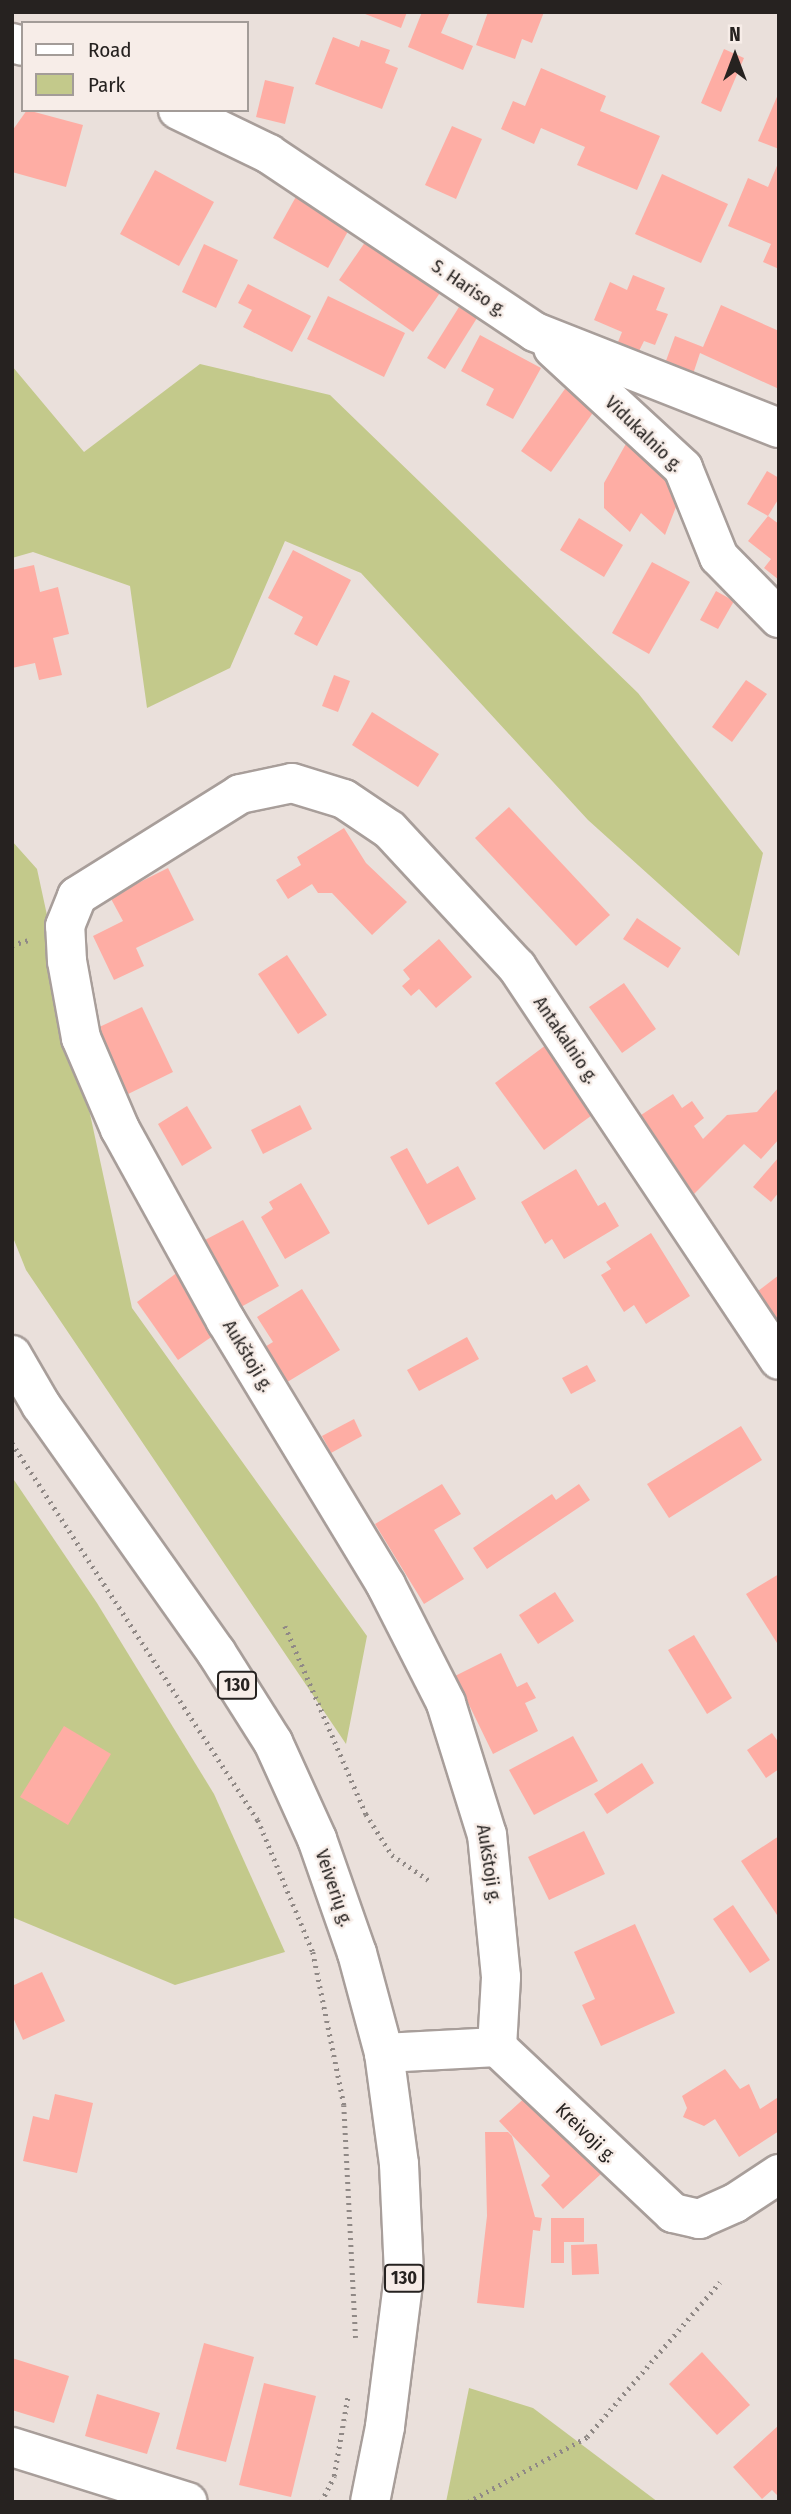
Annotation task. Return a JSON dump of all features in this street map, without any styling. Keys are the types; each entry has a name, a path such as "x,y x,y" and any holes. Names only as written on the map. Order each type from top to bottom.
{"street":[{"name":"S. Hariso g.","path":"182,112 269,154 535,332 779,428"},
{"name":"Vidukalnio g.","path":"535,332 683,468 719,557 779,618"},
{"name":"Antakalnio g.","path":"292,783 344,799 390,830 517,967 779,1360"},
{"name":"Aukštoji g.","path":"292,783 240,794 77,896 65,926 67,961 81,1038 120,1129 226,1321 386,1586 446,1703 487,1835 501,1977 497,2047"},
{"name":"Veiverių g.","path":"12,1355 41,1405 216,1652 273,1742 317,1839 357,1953 384,2053 399,2164 404,2276 387,2415 370,2502"},
{"path":"384,2053 497,2047"},
{"name":"Kreivoji g.","path":"497,2047 673,2213 699,2219 735,2203 779,2174"},
{"path":"12,2447 188,2502"}],"path":[{"path":"12,1443 258,1820 313,1952 344,2105 356,2351"},
{"path":"285,1626 366,1814 393,1856 430,1881"},
{"path":"468,2502 587,2437 720,2282"},
{"path":"321,2502 334,2476 349,2388"}],"green space":[{"path":"200,364 330,395 638,693 763,853 739,956 588,820 361,573 285,541 230,668 147,708 130,586 33,552 12,558 12,366 84,452"},
{"path":"12,841 37,869 132,1308 367,1636 346,1744 26,1270 12,1235"},
{"path":"12,1477 97,1603 214,1794 285,1952 175,1985 12,1917"},
{"path":"469,2388 533,2408 658,2502 446,2502"}],"building":[{"path":"360,12 407,12 401,28"},
{"path":"422,12 450,12 441,33 473,46 463,70 408,47"},
{"path":"488,12 544,12 532,43 522,39 515,59 476,45"},
{"path":"333,37 359,47 361,40 390,50 385,63 398,68 382,109 315,84"},
{"path":"724,49 744,58 721,112 701,103"},
{"path":"541,68 606,96 600,111 660,136 637,190 577,165 585,147 541,128 534,144 501,129 513,101 525,106"},
{"path":"265,80 294,87 285,124 256,117"},
{"path":"779,92 779,149 758,141"},
{"path":"26,112 83,125 66,187 12,172 12,131"},
{"path":"452,126 482,139 456,199 425,185"},
{"path":"779,161 779,269 763,262 771,244 728,226 748,178 768,187"},
{"path":"155,170 214,202 179,266 120,234"},
{"path":"662,174 728,204 701,263 635,234"},
{"path":"298,193 353,222 328,268 273,238"},
{"path":"370,235 444,287 413,332 339,280"},
{"path":"204,244 238,260 216,308 182,292"},
{"path":"633,275 665,288 656,310 668,314 655,345 644,341 639,351 618,342 622,332 594,320 610,282 627,290"},
{"path":"248,284 311,316 292,352 243,327 252,310 238,303"},
{"path":"328,296 405,333 384,377 307,339"},
{"path":"721,305 779,331 779,389 700,353 691,380 663,369 675,336 703,347"},
{"path":"459,307 477,318 445,369 427,358"},
{"path":"480,335 541,368 513,419 486,405 494,389 461,371"},
{"path":"567,386 597,407 551,472 521,451"},
{"path":"632,433 683,489 665,535 641,513 630,532 604,508 604,483"},
{"path":"767,471 779,478 779,498 768,516 747,504"},
{"path":"768,516 779,524 779,580 764,568 771,559 748,541"},
{"path":"579,518 623,545 604,577 560,550"},
{"path":"293,550 351,580 317,646 294,634 303,617 268,598"},
{"path":"652,562 690,582 649,654 612,633"},
{"path":"34,565 40,592 58,587 69,634 53,638 62,675 39,680 35,663 12,668 12,570"},
{"path":"716,591 734,601 718,629 700,620"},
{"path":"334,675 350,681 338,712 322,706"},
{"path":"746,680 767,694 732,742 712,727"},
{"path":"372,712 439,754 418,787 352,745"},
{"path":"509,807 610,915 576,946 475,838"},
{"path":"344,828 366,863 407,902 372,935 332,893 318,893 312,884 288,899 276,880 301,865 297,857"},
{"path":"168,868 194,920 136,948 144,966 114,980 93,936 123,921 110,897"},
{"path":"637,918 681,948 668,968 623,939"},
{"path":"439,939 472,977 436,1008 419,989 411,996 402,986 410,979 403,970"},
{"path":"287,955 327,1015 298,1034 258,974"},
{"path":"624,983 656,1029 622,1053 589,1007"},
{"path":"142,1007 173,1072 124,1096 93,1030"},
{"path":"546,1045 595,1113 544,1150 495,1083"},
{"path":"779,1087 779,1139 761,1159 744,1144 694,1194 641,1115 673,1094 682,1108 692,1101 704,1118 694,1126 703,1139 727,1115 757,1112"},
{"path":"300,1105 312,1129 263,1154 251,1130"},
{"path":"187,1106 212,1148 182,1166 158,1124"},
{"path":"407,1148 427,1184 458,1166 476,1199 428,1225 390,1157"},
{"path":"779,1157 779,1192 771,1202 753,1187"},
{"path":"576,1169 598,1206 605,1202 619,1226 564,1259 552,1239 545,1244 521,1202"},
{"path":"301,1183 330,1233 285,1259 261,1217 273,1209 269,1202"},
{"path":"243,1220 279,1286 239,1308 203,1241"},
{"path":"651,1233 690,1296 646,1324 634,1305 624,1312 601,1275 611,1269 606,1262"},
{"path":"178,1272 220,1331 178,1360 137,1302"},
{"path":"779,1275 779,1327 754,1294"},
{"path":"302,1289 340,1350 284,1384 263,1348 273,1342 257,1317"},
{"path":"467,1337 479,1359 419,1391 407,1370"},
{"path":"587,1365 596,1381 571,1394 562,1378"},
{"path":"354,1419 362,1436 331,1453 322,1436"},
{"path":"741,1426 762,1460 669,1518 647,1484"},
{"path":"442,1484 461,1514 434,1530 464,1579 424,1604 375,1524"},
{"path":"579,1484 590,1500 487,1569 473,1548 552,1494 556,1500"},
{"path":"779,1574 779,1642 777,1643 746,1594"},
{"path":"555,1592 574,1621 538,1644 519,1615"},
{"path":"694,1635 732,1698 707,1714 668,1650"},
{"path":"501,1653 517,1687 527,1682 536,1698 525,1703 538,1731 493,1754 455,1676"},
{"path":"64,1726 111,1754 68,1825 20,1797"},
{"path":"772,1733 779,1743 779,1769 766,1778 747,1750"},
{"path":"573,1736 598,1781 534,1815 509,1770"},
{"path":"642,1763 654,1783 607,1814 594,1794"},
{"path":"584,1831 605,1874 549,1900 528,1857"},
{"path":"779,1836 779,1918 741,1861"},
{"path":"733,1905 770,1960 750,1973 713,1919"},
{"path":"635,1924 675,2013 601,2046 582,2005 595,1999 574,1952"},
{"path":"42,1972 65,2021 23,2040 12,2015 12,1986"},
{"path":"725,2069 740,2089 749,2084 760,2109 777,2098 779,2101 779,2131 739,2157 715,2119 704,2126 683,2117 687,2108 682,2096"},
{"path":"55,2094 93,2103 77,2173 23,2161 33,2116 49,2120"},
{"path":"529,2094 602,2173 563,2209 541,2185 550,2176 499,2121"},
{"path":"485,2132 508,2132 512,2136 535,2217 542,2218 540,2231 533,2230 524,2308 477,2303 487,2216"},
{"path":"551,2218 584,2218 584,2242 564,2242 564,2263 551,2263"},
{"path":"597,2244 599,2274 572,2275 571,2245"},
{"path":"204,2343 254,2357 226,2462 176,2449"},
{"path":"702,2352 750,2405 717,2435 669,2384"},
{"path":"12,2358 69,2376 54,2423 12,2410"},
{"path":"264,2383 316,2396 291,2497 239,2485"},
{"path":"97,2394 160,2413 147,2454 85,2436"},
{"path":"779,2425 779,2497 772,2490 762,2499 733,2467"}]}
